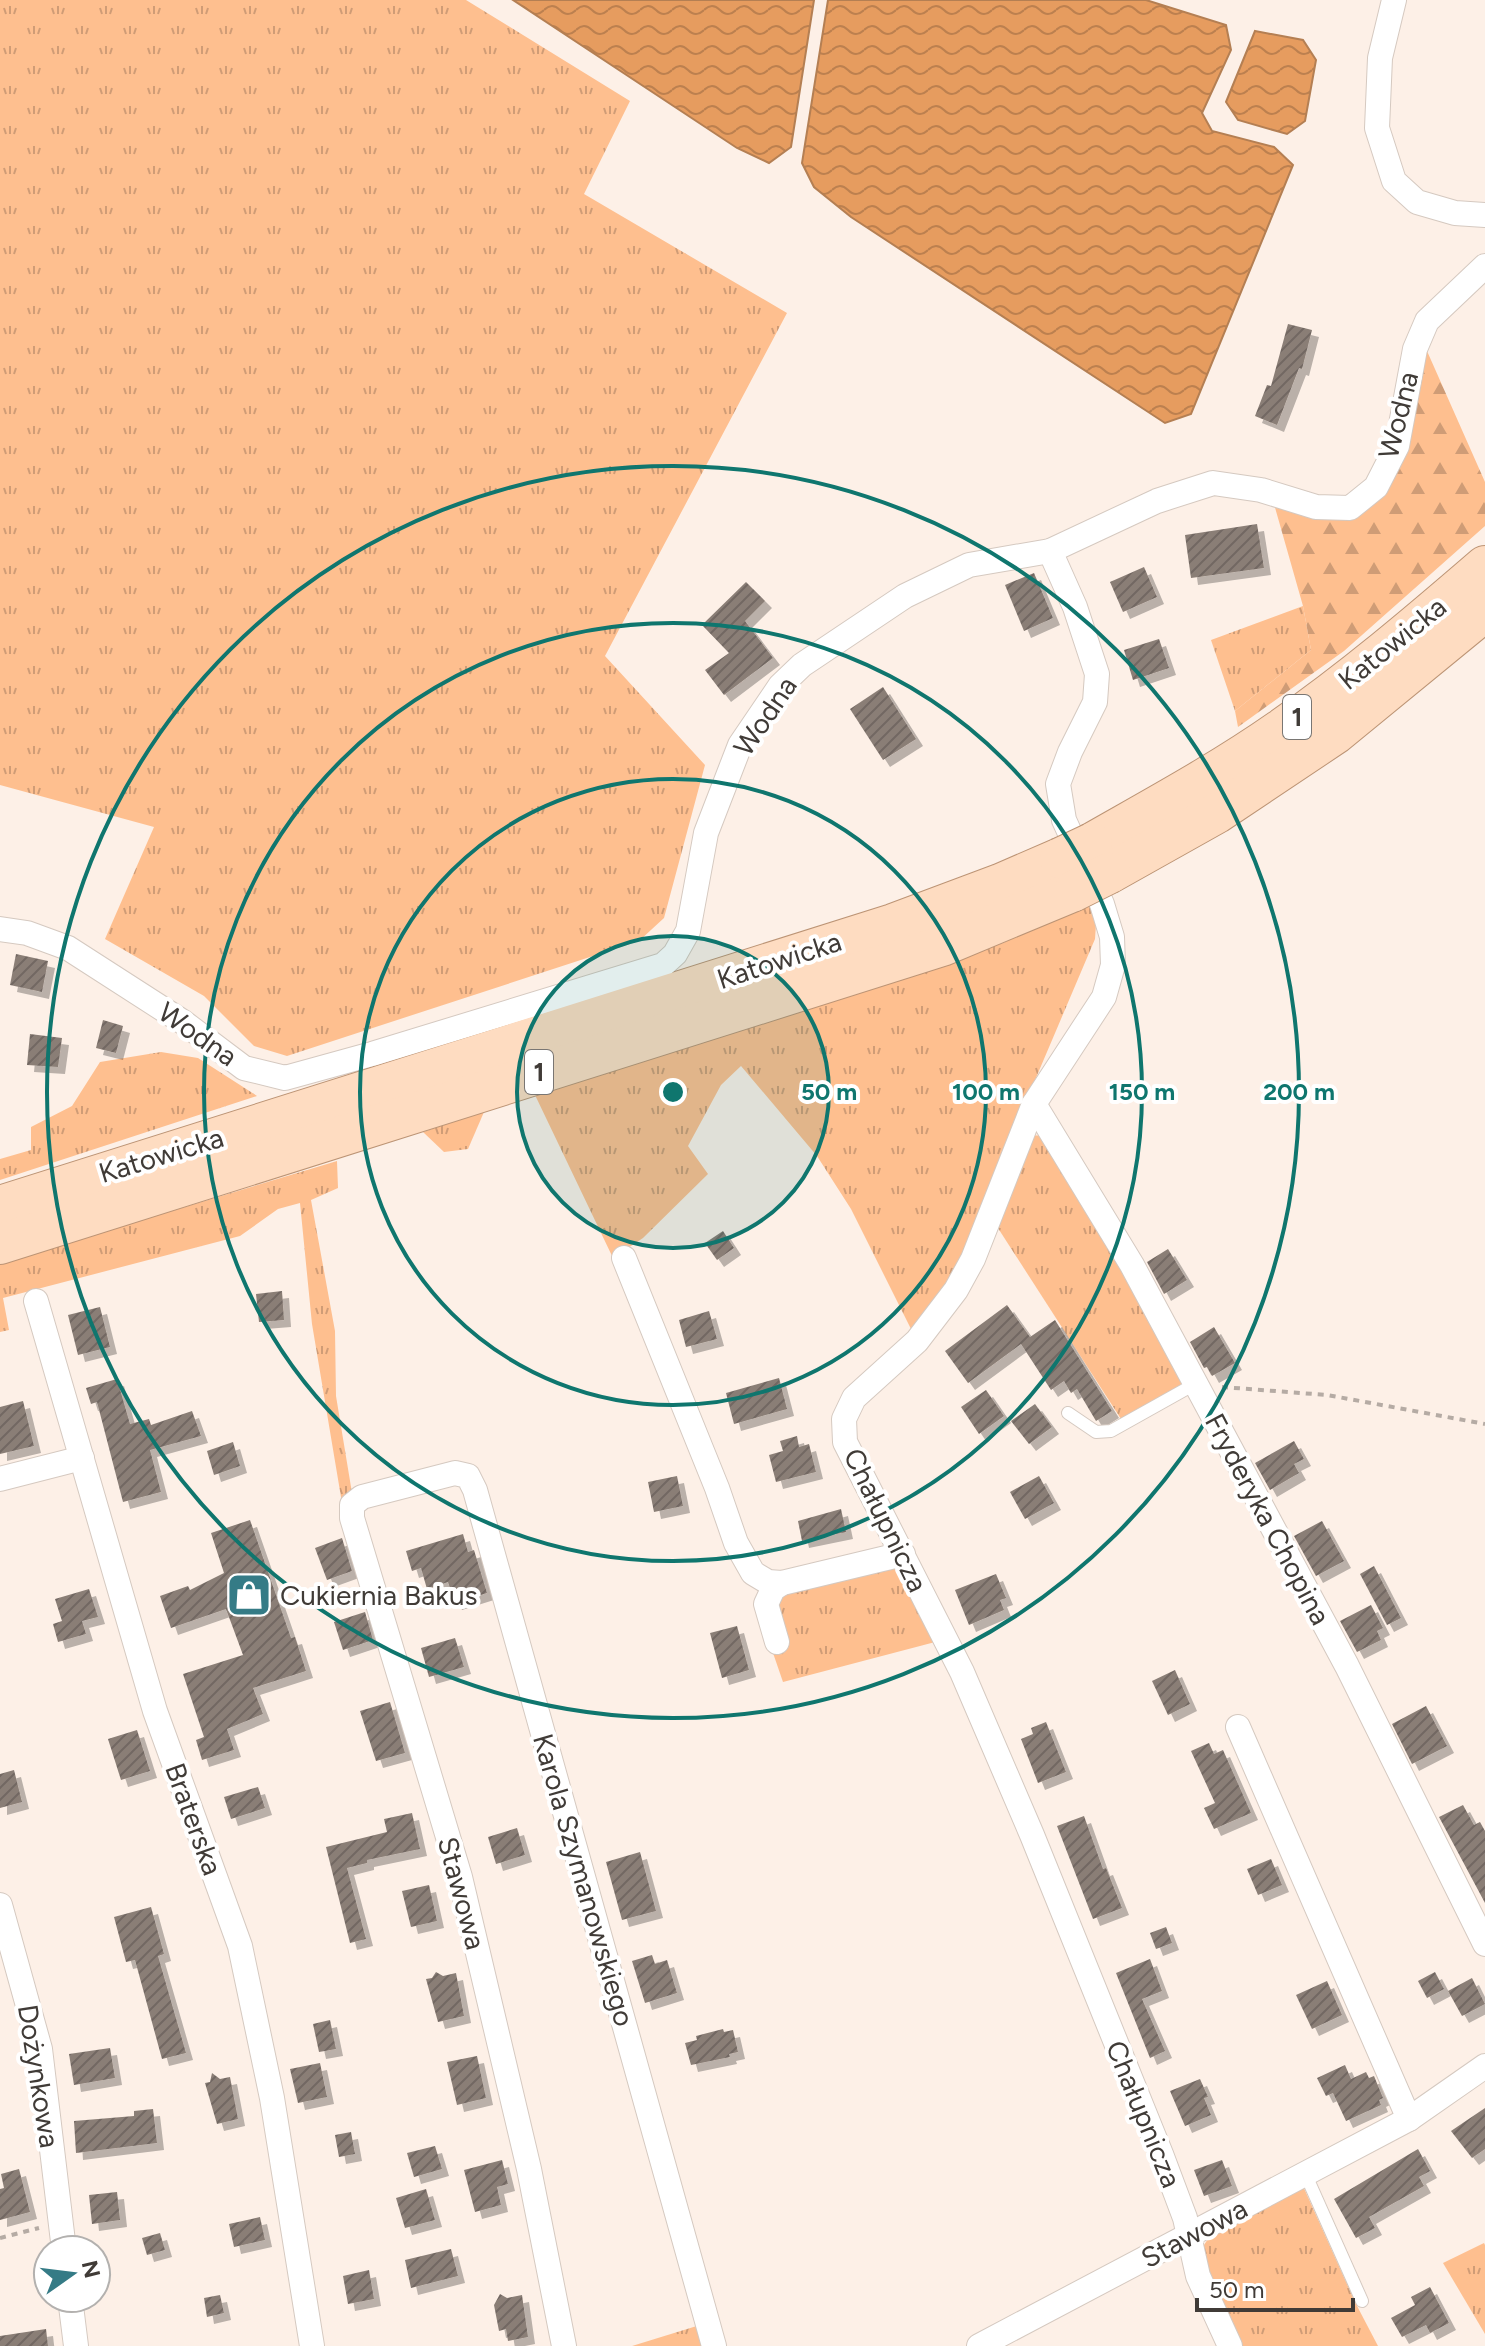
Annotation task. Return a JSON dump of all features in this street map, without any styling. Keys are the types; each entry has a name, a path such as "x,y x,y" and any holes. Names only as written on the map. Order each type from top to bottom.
{"main road":[{"name":"Katowicka","path":"0,1244 942,946 1084,866 1194,785 1279,731 1363,669 1485,566"},
{"name":"Katowicka","path":"0,1206 878,929 1000,884 1084,866 1217,813 1335,734 1485,611"}],"street":[{"path":"1394,0 1380,58 1377,128 1394,181 1417,202 1455,213 1485,215"},
{"name":"Wodna","path":"0,929 27,933 68,948 183,1022 244,1068 285,1078 663,965 675,954 688,931 706,833 740,745 780,686 802,665 905,596 969,565 1050,551 1157,501 1213,483 1261,490 1316,507 1350,508 1376,487 1397,446 1415,349 1427,321 1485,266"},
{"name":"Chałupnicza","path":"1050,551 1075,607 1097,674 1095,702 1058,784 1064,820 1102,904 1112,937 1113,965 1104,997 1034,1104 973,1259 956,1290 917,1341 854,1398 844,1419 845,1442 962,1672 1032,1835 1166,2167 1185,2218 1198,2276 1230,2346"},
{"name":"Fryderyka Chopina","path":"1034,1104 1132,1265 1347,1666 1485,1944"},
{"path":"624,1258 717,1488 736,1543 766,1604 777,1642"},
{"name":"Braterska","path":"36,1301 155,1711 240,1946 272,2098 312,2346"},
{"path":"0,1479 82,1458"},
{"name":"Karola Szymanowskiego","path":"408,1485 455,1473 468,1476 475,1490 714,2346"},
{"name":"Stawowa","path":"408,1485 362,1497 352,1505 352,1518 460,1877 529,2169 564,2346"},
{"path":"753,1573 768,1582 782,1583 903,1554"},
{"path":"766,1604 773,1589 782,1583"},
{"path":"1238,1727 1409,2119"},
{"name":"Dożynkowa","path":"0,1905 40,2049 62,2234"},
{"name":"Stawowa","path":"979,2346 1409,2119 1485,2066"},
{"path":"72,2314 76,2346"}],"lane":[{"path":"1068,1413 1096,1432 1111,1431 1195,1384"},
{"path":"1305,2173 1362,2301"}],"path":[{"path":"1195,1384 1327,1395 1485,1424"},
{"path":"0,2238 60,2222"}],"green space":[{"path":"0,0 466,0 630,101 584,194 787,313 605,656 705,765 664,918 639,941 287,1056 254,1046 204,996 105,939 154,827 0,785"},
{"path":"1427,351 1485,482 1485,526 1344,651 1238,727 1235,711 1311,650 1303,606 1274,504 1326,519 1354,515"},
{"path":"1303,606 1311,650 1235,711 1211,640"},
{"path":"1089,902 1096,924 1095,939 1027,1099 968,1253 912,1331 851,1209 817,1156 741,1066 721,1085 688,1146 708,1174 643,1238 613,1258 535,1095 1003,943"},
{"path":"161,1052 198,1058 257,1096 0,1180 0,1159 31,1150 31,1127 72,1106 100,1062"},
{"path":"484,1112 468,1149 444,1152 423,1132"},
{"path":"1029,1135 1045,1136 1139,1291 1184,1382 1121,1419 996,1225"},
{"path":"337,1161 338,1188 311,1200 335,1331 336,1396 352,1493 343,1509 312,1324 300,1203 278,1209 240,1236 3,1298 9,1330 0,1332 0,1263"},
{"path":"894,1568 908,1578 939,1641 783,1682 773,1653 774,1600 785,1590"},
{"path":"1303,2186 1378,2346 1242,2346 1203,2265 1204,2245 1214,2230"},
{"path":"1485,2245 1485,2334 1443,2263"},
{"path":"700,2325 706,2346 632,2346"}],"water":[{"path":"513,0 814,0 791,147 769,163 737,148"},
{"path":"828,0 1146,0 1226,25 1231,50 1202,113 1212,131 1274,147 1293,165 1191,414 1165,423 851,217 814,187 802,163"},
{"path":"1255,31 1303,40 1316,60 1305,121 1287,134 1238,120 1226,102"}],"building":[{"path":"1288,324 1312,330 1302,369 1299,368 1277,425 1255,416 1267,385 1271,386"},
{"path":"1257,524 1264,568 1191,578 1185,535"},
{"path":"1144,567 1157,597 1123,612 1110,582"},
{"path":"1034,573 1053,618 1024,631 1005,585"},
{"path":"746,582 765,601 745,621 773,658 724,695 705,670 729,653 702,625"},
{"path":"1159,639 1169,668 1133,680 1124,650"},
{"path":"883,687 916,739 883,760 850,709"},
{"path":"16,954 48,961 42,992 10,985"},
{"path":"103,1020 123,1026 116,1053 96,1048"},
{"path":"30,1034 62,1038 58,1067 27,1065"},
{"path":"723,1231 734,1248 717,1260 705,1243"},
{"path":"1168,1249 1187,1280 1164,1294 1147,1262"},
{"path":"282,1291 284,1320 259,1322 256,1294"},
{"path":"1007,1305 1030,1337 1055,1320 1112,1411 1096,1421 1077,1389 1071,1393 1064,1381 1051,1390 1021,1344 968,1383 945,1351"},
{"path":"100,1307 110,1347 78,1355 68,1315"},
{"path":"709,1311 717,1339 686,1347 679,1320"},
{"path":"1214,1327 1235,1363 1212,1376 1190,1342"},
{"path":"779,1378 787,1409 734,1424 726,1393"},
{"path":"117,1379 130,1424 149,1419 151,1425 192,1411 201,1436 150,1450 161,1492 123,1502 97,1402 91,1404 86,1388"},
{"path":"986,1390 1004,1416 979,1434 961,1407"},
{"path":"23,1401 34,1446 0,1454 0,1407"},
{"path":"1035,1404 1052,1427 1029,1444 1011,1421"},
{"path":"797,1436 799,1447 809,1444 816,1472 776,1482 769,1455 783,1451 780,1441"},
{"path":"1294,1441 1304,1459 1294,1464 1299,1473 1270,1490 1255,1463"},
{"path":"233,1442 240,1466 214,1475 207,1451"},
{"path":"677,1476 683,1506 654,1512 648,1482"},
{"path":"1039,1476 1054,1503 1025,1519 1010,1492"},
{"path":"841,1509 846,1532 802,1541 798,1521"},
{"path":"250,1520 291,1638 295,1637 306,1671 253,1688 263,1714 227,1729 234,1750 202,1760 196,1740 204,1737 183,1674 243,1655 226,1609 171,1628 160,1596 188,1586 190,1590 224,1573 211,1533"},
{"path":"1322,1521 1344,1561 1316,1576 1294,1536"},
{"path":"463,1534 468,1552 474,1550 487,1593 455,1603 448,1582 427,1589 421,1568 412,1571 406,1551"},
{"path":"342,1538 352,1571 327,1580 315,1548"},
{"path":"1374,1566 1401,1618 1387,1625 1360,1574"},
{"path":"996,1574 1006,1598 1000,1600 1004,1610 969,1625 955,1590"},
{"path":"89,1589 98,1617 82,1621 86,1634 58,1642 53,1624 62,1621 55,1599"},
{"path":"1371,1605 1383,1628 1377,1631 1381,1640 1357,1652 1340,1621"},
{"path":"365,1612 373,1640 343,1650 334,1622"},
{"path":"737,1626 749,1670 722,1678 710,1633"},
{"path":"455,1638 464,1667 429,1677 421,1648"},
{"path":"1175,1670 1190,1704 1168,1715 1152,1681"},
{"path":"390,1702 405,1753 376,1761 360,1711"},
{"path":"1426,1706 1447,1746 1412,1764 1392,1724"},
{"path":"1046,1722 1066,1772 1038,1783 1021,1739 1033,1734 1031,1728"},
{"path":"137,1730 150,1771 121,1780 108,1739"},
{"path":"1209,1743 1214,1754 1223,1750 1251,1813 1214,1829 1204,1808 1215,1803 1191,1751"},
{"path":"14,1770 22,1802 0,1808 0,1774"},
{"path":"258,1787 265,1808 231,1819 224,1797"},
{"path":"1463,1805 1474,1825 1480,1822 1485,1831 1485,1903 1439,1817"},
{"path":"412,1813 420,1849 367,1860 367,1863 347,1868 366,1939 350,1943 326,1847 387,1832 384,1819"},
{"path":"1084,1816 1103,1869 1106,1868 1122,1908 1093,1919 1057,1826"},
{"path":"517,1828 525,1855 496,1864 488,1837"},
{"path":"640,1852 656,1911 622,1920 606,1862"},
{"path":"1271,1859 1282,1885 1258,1895 1247,1869"},
{"path":"429,1885 437,1921 411,1927 402,1891"},
{"path":"151,1907 164,1954 158,1956 186,2053 162,2059 135,1960 126,1962 114,1917"},
{"path":"1166,1927 1172,1943 1156,1949 1150,1933"},
{"path":"652,1955 655,1964 667,1960 677,1993 645,2003 632,1961"},
{"path":"1150,1959 1162,1991 1142,1999 1165,2051 1150,2058 1116,1973"},
{"path":"436,1972 443,1976 456,1973 464,2016 438,2022 426,1979 432,1978"},
{"path":"1435,1972 1444,1989 1427,1998 1418,1981"},
{"path":"1472,1978 1485,2004 1462,2016 1448,1991"},
{"path":"1327,1981 1342,2015 1312,2029 1296,1995"},
{"path":"330,2020 336,2049 319,2052 313,2024"},
{"path":"723,2029 724,2032 733,2030 738,2052 729,2054 730,2057 691,2065 685,2043 697,2040 696,2036"},
{"path":"110,2048 115,2078 74,2085 69,2054"},
{"path":"477,2056 486,2098 457,2105 447,2062"},
{"path":"320,2063 327,2097 298,2103 290,2069"},
{"path":"1345,2065 1351,2079 1366,2072 1369,2078 1374,2076 1383,2098 1379,2100 1381,2105 1346,2121 1333,2093 1326,2096 1317,2078"},
{"path":"212,2073 220,2079 230,2077 238,2119 217,2124 205,2083 210,2082"},
{"path":"1200,2079 1211,2115 1185,2126 1170,2091"},
{"path":"1485,2108 1485,2149 1472,2158 1451,2131"},
{"path":"153,2109 157,2143 76,2153 74,2121 134,2116 134,2111"},
{"path":"351,2132 355,2154 339,2157 335,2135"},
{"path":"435,2146 442,2169 414,2177 407,2153"},
{"path":"1418,2149 1430,2171 1419,2177 1424,2186 1369,2217 1375,2228 1356,2238 1334,2199"},
{"path":"502,2160 508,2184 497,2187 501,2205 475,2212 464,2170"},
{"path":"1222,2160 1232,2186 1204,2196 1194,2170"},
{"path":"19,2169 30,2212 0,2220 0,2189 4,2188 1,2174"},
{"path":"426,2189 435,2220 405,2228 396,2198"},
{"path":"117,2192 120,2220 92,2224 89,2195"},
{"path":"260,2217 265,2240 234,2247 229,2224"},
{"path":"160,2233 165,2250 147,2255 142,2238"},
{"path":"451,2249 458,2276 411,2288 405,2260"},
{"path":"369,2270 374,2299 348,2304 343,2276"},
{"path":"1430,2287 1449,2323 1430,2333 1426,2325 1402,2337 1391,2318 1415,2305 1411,2297"},
{"path":"500,2294 507,2298 522,2295 528,2337 508,2341 506,2329 499,2331 494,2305"},
{"path":"220,2295 224,2313 207,2317 204,2298"},
{"path":"46,2329 48,2346 0,2346 0,2336"}],"place":[{"name":"Cukiernia Bakus","path":"249,1595"}]}
